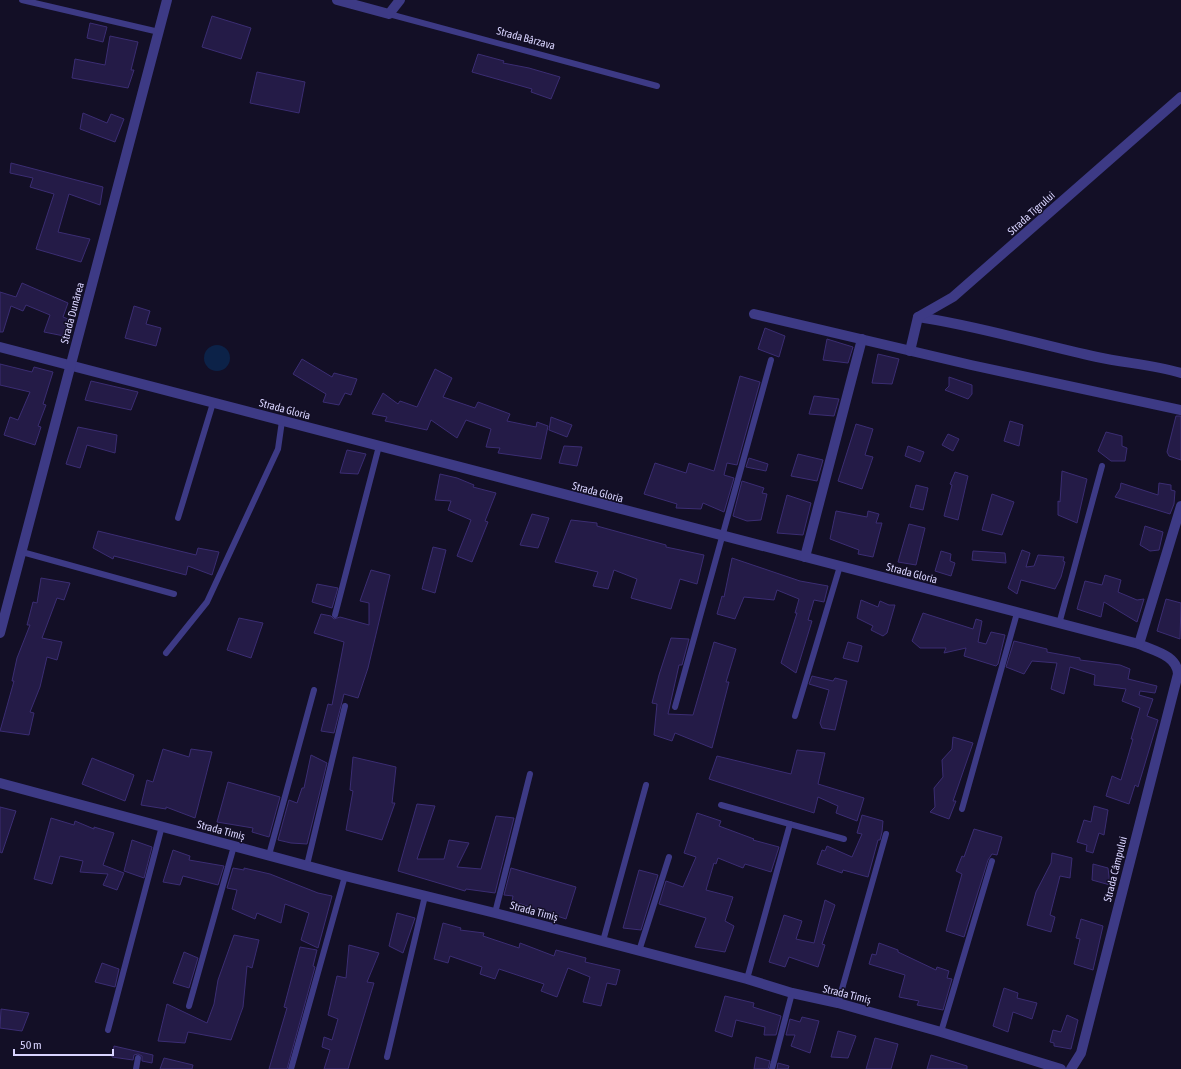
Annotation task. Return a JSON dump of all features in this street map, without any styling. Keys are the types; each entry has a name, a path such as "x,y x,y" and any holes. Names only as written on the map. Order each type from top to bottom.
{"street":[{"name":"Strada Dunărea","path":"0,633 168,0"},
{"name":"Strada Bârzava","path":"337,0 389,14"},
{"path":"389,14 400,0"},
{"name":"Strada Tigrului","path":"918,317 953,298 1181,97"},
{"path":"754,314 1181,410"},
{"path":"910,350 918,317 961,323 1098,357 1181,373"},
{"path":"806,557 862,339"},
{"name":"Strada Gloria","path":"0,347 723,537 806,557 1139,644 1174,660 1178,666 1180,674"},
{"path":"1139,644 1181,506"},
{"name":"Strada Câmpului","path":"1071,1069 1081,1053 1180,674"},
{"name":"Strada Timiș","path":"0,783 345,876 495,913 747,979 792,993 838,1003 941,1032 1061,1069"}],"lane":[{"path":"22,0 159,32"},
{"name":"Strada Bârzava","path":"389,14 657,86"},
{"path":"675,707 771,360"},
{"path":"178,518 213,403"},
{"path":"166,653 207,602 278,449 282,421"},
{"path":"335,616 379,446"},
{"path":"1059,624 1102,466"},
{"path":"22,552 174,594"},
{"path":"795,716 840,566"},
{"path":"962,809 1017,613"},
{"path":"269,855 314,690"},
{"path":"307,865 345,706"},
{"path":"495,913 530,774"},
{"path":"603,942 646,785"},
{"path":"721,805 844,839"},
{"path":"747,979 790,824"},
{"path":"108,1030 162,826"},
{"path":"838,1003 886,834"},
{"path":"189,1006 234,846"},
{"path":"639,951 669,857"},
{"path":"941,1032 992,861"},
{"path":"291,1069 345,876"},
{"path":"387,1056 424,896"},
{"path":"772,1069 792,993"},
{"path":"136,1069 138,1058"}],"water":[{"path":"217,345 226,349 230,358 226,367 217,371 208,367 204,358 208,349"}],"building":[{"path":"212,16 251,28 241,59 202,47"},
{"path":"90,23 107,27 103,42 87,38"},
{"path":"110,36 138,42 131,70 134,70 128,88 72,78 75,59 105,65"},
{"path":"478,54 504,61 503,63 529,68 560,77 551,99 531,92 532,89 472,72"},
{"path":"257,72 305,82 299,113 250,103"},
{"path":"83,113 107,123 111,114 124,119 115,142 80,129"},
{"path":"11,163 103,187 100,205 69,194 58,232 90,239 81,262 36,249 54,194 30,187 33,178 10,173"},
{"path":"22,283 68,303 63,317 68,319 64,336 44,332 50,315 26,305 23,311 11,306 3,332 0,332 0,292 16,297"},
{"path":"134,306 150,311 146,324 161,328 156,346 125,338"},
{"path":"765,328 785,336 779,357 758,349"},
{"path":"827,339 853,347 848,363 823,360"},
{"path":"878,354 899,359 892,384 872,383"},
{"path":"302,359 332,377 334,373 357,379 351,395 345,393 339,405 323,402 326,394 293,374"},
{"path":"0,364 32,372 34,367 53,372 43,404 46,405 38,426 41,427 35,445 4,435 10,417 18,420 30,392 0,385"},
{"path":"435,369 452,378 443,397 475,408 478,402 510,414 507,421 536,427 537,422 548,426 541,459 498,453 500,448 486,447 491,429 466,420 457,438 431,420 427,430 385,421 387,417 372,414 383,393 398,404 400,401 417,407"},
{"path":"740,376 760,382 737,465 727,463 724,475 734,478 724,512 703,503 701,509 676,508 677,504 644,494 655,463 686,473 689,463 714,471"},
{"path":"949,377 972,385 972,394 968,399 945,390 949,386"},
{"path":"91,381 138,392 131,410 85,400"},
{"path":"814,396 839,399 834,416 809,414"},
{"path":"1176,416 1181,416 1181,460 1169,456 1167,452"},
{"path":"551,417 572,425 567,437 549,430"},
{"path":"1010,421 1023,425 1019,446 1004,441"},
{"path":"856,424 873,429 865,455 873,457 862,489 838,481"},
{"path":"78,427 117,435 115,453 87,445 80,468 66,464"},
{"path":"1106,432 1122,436 1122,446 1127,448 1125,461 1111,461 1098,451"},
{"path":"948,434 959,439 953,451 942,445"},
{"path":"564,446 582,447 577,466 559,463"},
{"path":"908,446 924,452 920,462 905,456"},
{"path":"347,450 366,454 358,474 340,473"},
{"path":"798,454 823,460 817,481 791,476"},
{"path":"749,458 768,464 766,471 746,467"},
{"path":"1062,471 1087,479 1077,523 1058,515 1058,501 1060,502"},
{"path":"955,472 968,476 958,520 944,516 952,485 950,484"},
{"path":"440,474 457,478 474,485 473,487 496,493 485,521 488,522 472,562 457,556 471,520 448,510 451,501 435,500"},
{"path":"742,481 764,488 762,493 767,494 761,520 747,521 733,516"},
{"path":"1121,483 1158,495 1159,483 1171,485 1171,490 1175,491 1174,504 1170,514 1115,497 1120,489"},
{"path":"916,485 928,488 923,510 910,507"},
{"path":"992,494 1014,502 1002,535 982,530"},
{"path":"787,495 811,503 803,535 777,533"},
{"path":"836,511 867,517 868,511 879,514 876,523 882,523 873,557 858,554 859,550 830,539"},
{"path":"532,514 549,518 538,548 520,545"},
{"path":"571,520 597,523 597,526 666,545 666,547 704,555 697,584 680,579 671,609 631,598 637,579 614,570 608,589 593,586 598,572 555,562"},
{"path":"909,524 925,528 916,565 898,562"},
{"path":"1145,526 1163,532 1159,550 1150,551 1140,545"},
{"path":"98,531 196,555 198,548 219,552 212,575 188,566 186,575 114,556 113,559 93,548"},
{"path":"433,547 446,550 435,593 422,589"},
{"path":"1022,550 1030,553 1026,567 1034,566 1038,555 1064,557 1063,561 1065,562 1061,577 1055,589 1021,580 1017,594 1008,588"},
{"path":"941,551 951,554 950,561 955,563 951,576 935,571"},
{"path":"973,551 1005,553 1006,563 972,560"},
{"path":"732,558 800,581 828,586 824,602 814,600 808,620 812,621 796,673 781,663 797,613 795,613 799,599 777,590 774,600 744,597 735,619 717,614 722,596 724,597"},
{"path":"371,570 390,575 368,668 358,698 344,694 334,733 321,731 328,704 332,705 344,642 314,633 321,614 331,616 334,619 340,617 369,625 369,603 360,601"},
{"path":"1105,575 1121,580 1118,592 1137,600 1144,599 1137,622 1104,602 1101,617 1077,609 1085,581 1102,585"},
{"path":"41,578 70,583 64,600 57,598 42,638 62,642 57,660 47,657 40,687 30,712 34,713 29,735 0,731 14,681 12,681 17,658 30,625 27,625 33,602 37,603"},
{"path":"317,584 338,588 332,608 312,602"},
{"path":"1166,599 1181,603 1180,639 1157,631"},
{"path":"861,600 878,607 880,601 889,605 895,605 887,633 883,636 871,630 873,626 857,618"},
{"path":"923,613 973,629 976,619 982,621 978,642 986,644 991,632 1005,635 998,664 996,666 964,656 966,648 944,653 946,648 920,648 912,641"},
{"path":"239,618 263,623 251,658 227,650"},
{"path":"671,638 689,639 682,665 679,665 668,714 693,715 714,642 736,649 726,682 729,682 712,748 675,733 672,741 654,735 657,704 652,703"},
{"path":"1014,641 1047,649 1047,652 1080,658 1080,660 1120,665 1130,669 1128,679 1157,686 1155,693 1140,691 1139,695 1153,699 1147,716 1158,720 1138,787 1135,785 1129,804 1106,796 1112,776 1121,780 1140,708 1122,701 1126,689 1094,685 1095,675 1070,667 1064,694 1051,689 1057,663 1032,661 1024,674 1006,667"},
{"path":"848,642 862,646 858,662 843,658"},
{"path":"812,676 833,681 835,678 847,681 835,730 822,728 820,723 829,690 809,684"},
{"path":"953,737 973,743 953,801 956,801 949,819 930,812 935,807 934,788 943,777 942,760 952,749"},
{"path":"163,749 189,757 191,749 212,752 195,818 166,807 166,809 141,805 147,780 153,782"},
{"path":"797,750 825,753 818,784 864,798 857,821 836,813 838,806 818,797 814,813 709,779 717,756 791,774"},
{"path":"311,755 327,763 307,844 278,840 289,800 297,803 302,788 304,788"},
{"path":"353,757 396,767 392,803 395,803 382,840 346,830 353,791 350,790"},
{"path":"92,758 134,775 125,801 82,784"},
{"path":"228,782 280,797 269,837 252,832 253,828 217,822"},
{"path":"417,804 435,806 417,859 444,859 449,840 469,843 457,867 481,869 496,816 514,818 495,893 466,889 465,891 398,871"},
{"path":"1094,806 1108,810 1104,835 1099,833 1093,853 1086,851 1087,845 1077,842 1084,820 1091,822"},
{"path":"0,807 16,811 2,853 0,852"},
{"path":"697,813 721,821 719,826 754,839 753,840 779,847 771,872 745,864 743,868 718,858 716,864 714,863 706,890 733,897 725,921 734,926 725,952 695,947 706,918 659,904 666,881 683,887 696,857 684,853"},
{"path":"862,815 883,821 880,840 878,840 868,877 843,870 842,873 817,864 822,850 825,851 827,846 852,857 862,834 857,833"},
{"path":"51,818 74,825 75,821 94,829 94,827 114,833 103,865 124,873 117,890 103,885 108,874 80,872 83,861 60,856 52,884 34,879"},
{"path":"974,829 1002,837 997,855 992,854 988,860 964,937 946,931 962,874 956,871 962,856 964,857"},
{"path":"132,840 152,847 144,878 124,871"},
{"path":"173,850 190,856 189,860 224,866 218,885 183,876 180,885 163,882"},
{"path":"1052,853 1072,858 1070,878 1060,876 1050,915 1055,917 1051,932 1027,925 1036,892 1051,863"},
{"path":"1093,864 1108,868 1110,885 1092,880"},
{"path":"233,868 244,870 244,868 270,874 318,893 332,896 318,948 301,940 309,913 285,904 281,923 257,913 255,919 232,909 237,890 227,888"},
{"path":"511,868 576,887 566,919 512,901 513,896 504,895"},
{"path":"639,870 658,875 641,930 623,928"},
{"path":"825,900 835,905 822,944 825,945 818,967 789,957 785,967 769,962 784,915 802,921 796,939 814,943"},
{"path":"397,913 415,918 403,953 389,946"},
{"path":"1081,919 1103,926 1093,970 1074,964 1080,939 1076,938"},
{"path":"443,923 461,928 460,930 484,933 483,936 519,948 520,943 554,956 556,950 586,958 585,962 620,970 616,985 607,983 601,1006 583,1002 590,977 568,968 557,997 541,991 544,984 499,969 495,979 480,974 482,967 450,956 448,963 434,959"},
{"path":"234,935 259,940 252,968 247,966 243,1007 231,1040 188,1032 185,1043 158,1041 167,1004 207,1023 214,1004 218,980"},
{"path":"879,943 898,950 898,952 936,970 937,967 949,971 947,978 952,979 943,1010 917,1005 919,1001 899,997 905,975 869,964 872,954 876,955"},
{"path":"349,945 379,953 367,982 374,983 348,1069 324,1069 330,1050 322,1047 324,1037 332,1040 338,1019 328,1015 337,976 346,978"},
{"path":"300,947 317,950 313,966 315,967 287,1069 269,1069 287,1008 284,1007"},
{"path":"184,952 198,958 189,988 173,983"},
{"path":"102,963 119,969 115,987 95,982"},
{"path":"1004,988 1018,993 1017,998 1037,1003 1032,1019 1013,1012 1008,1032 993,1026"},
{"path":"725,996 754,1003 753,1007 781,1016 776,1035 764,1035 765,1027 736,1020 732,1037 715,1031"},
{"path":"1,1009 29,1013 22,1031 0,1028"},
{"path":"1067,1015 1078,1020 1071,1049 1054,1046 1054,1043 1050,1042 1053,1030 1061,1032"},
{"path":"802,1017 819,1021 810,1053 791,1046 795,1035 786,1035 790,1019 800,1022"},
{"path":"838,1031 856,1036 848,1058 831,1057"},
{"path":"875,1038 898,1044 891,1069 866,1069"},
{"path":"114,1046 153,1055 152,1063 142,1061 142,1056 138,1054 134,1055 133,1060 112,1057"},
{"path":"931,1055 967,1066 967,1069 927,1069"},
{"path":"756,1057 770,1061 768,1069 754,1069"},
{"path":"164,1058 193,1065 192,1069 160,1069"},
{"path":"778,1063 789,1066 788,1069 777,1069"}]}
